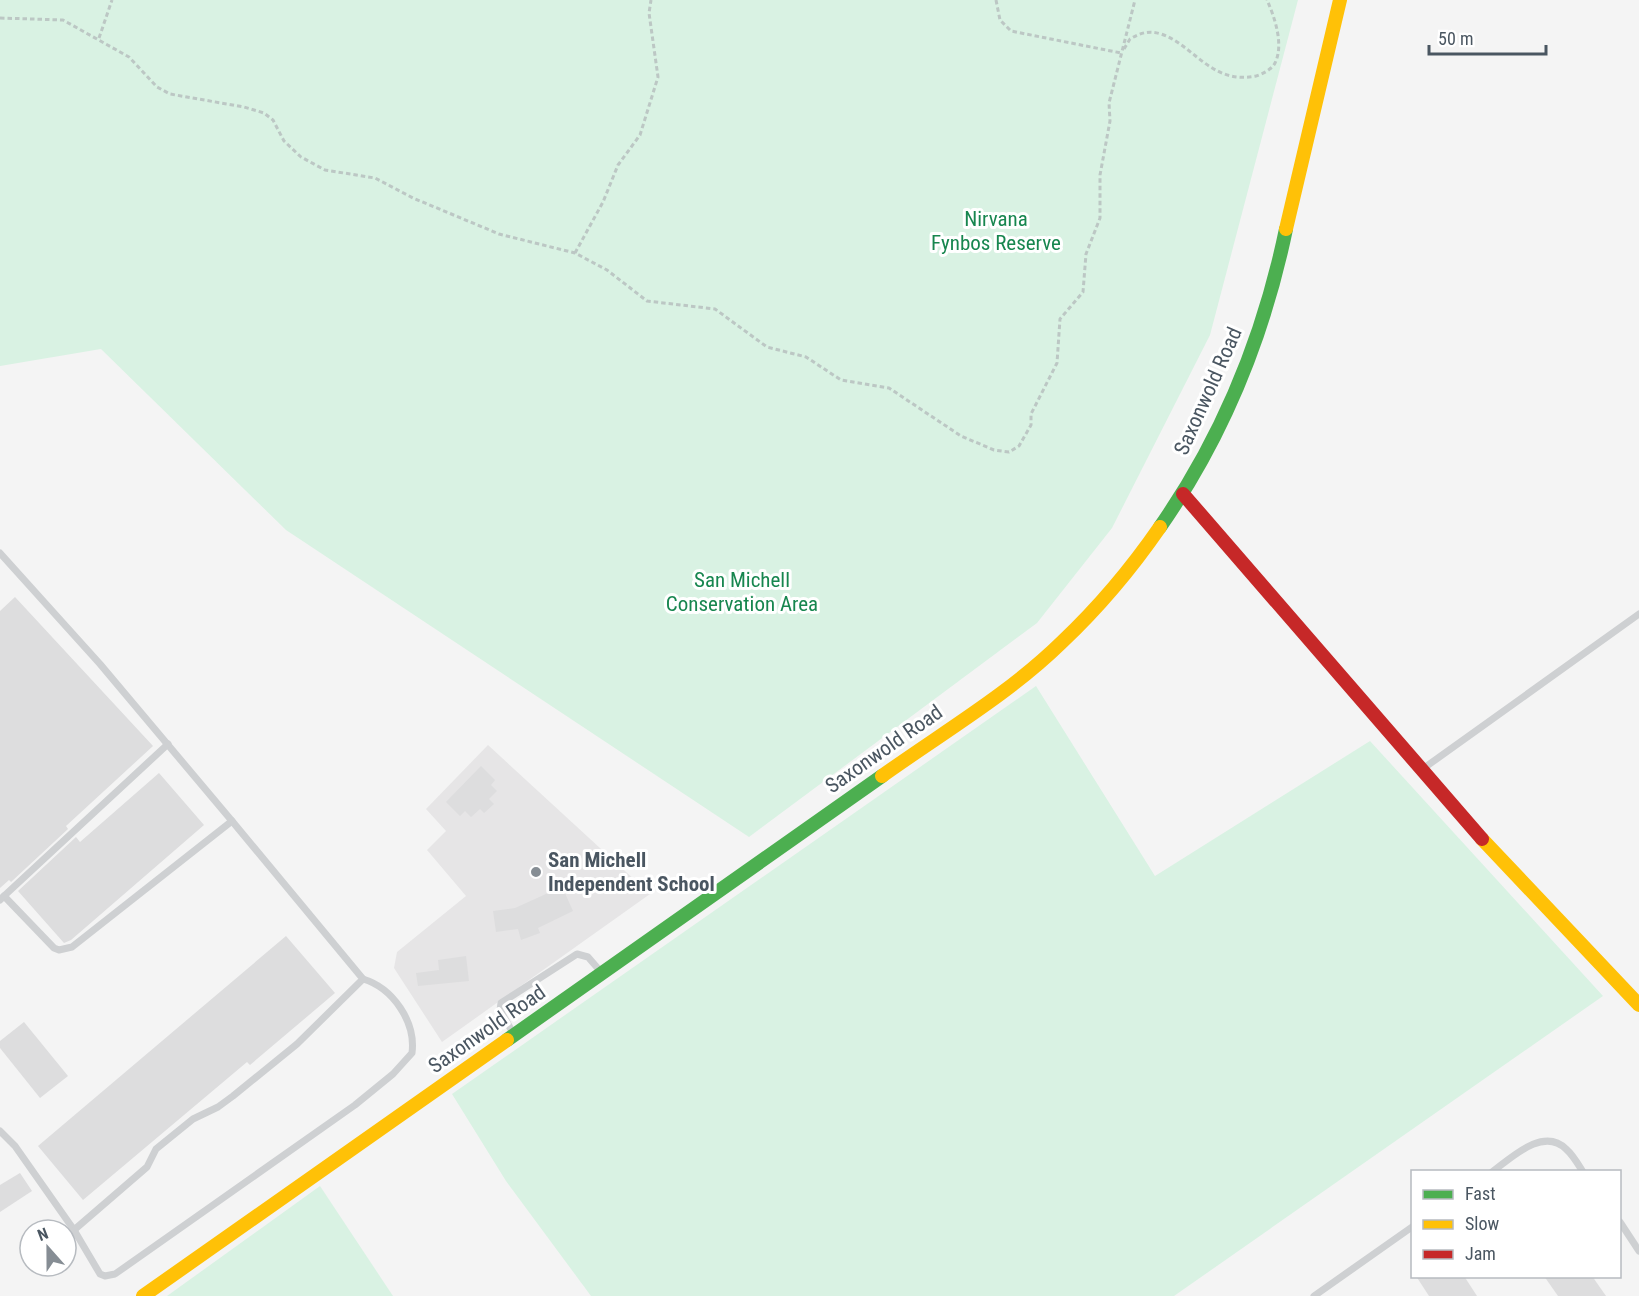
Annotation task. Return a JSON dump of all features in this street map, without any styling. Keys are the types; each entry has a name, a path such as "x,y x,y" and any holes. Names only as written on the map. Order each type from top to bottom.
{"street":[{"name":"Saxonwold Road","path":"143,1296 1017,681 1058,650 1096,610 1138,559 1183,494 1211,444 1245,370 1270,298 1340,0"},
{"path":"1183,494 1486,844 1639,1005"}],"lane":[{"path":"0,553 168,744 363,979 381,985 390,994 412,1035 412,1053 393,1074 356,1105 115,1274 105,1276 100,1274 78,1235"},
{"path":"1421,770 1639,614"},
{"path":"168,744 2,898 54,948 59,950 72,947 232,821"},
{"path":"515,1035 500,1010 501,1003 577,954 588,957 602,974"},
{"path":"78,1227 147,1167 156,1149 193,1119 226,1102 288,1051 363,979"},
{"path":"0,1131 15,1146 66,1218"},
{"path":"1495,1170 1530,1145 1546,1142 1565,1147 1582,1170"},
{"path":"1621,1224 1639,1251"},
{"path":"1314,1296 1411,1228"}],"path":[{"path":"99,38 112,0"},
{"path":"575,253 603,202 618,165 640,135 658,77 649,13 651,0"},
{"path":"996,0 1000,21 1011,31 1121,53"},
{"path":"0,18 63,20 99,38 129,57 157,87 170,94 244,107 264,113 273,120 284,141 301,157 325,170 375,178 412,198 499,234 575,253 607,270 647,302 716,309 767,347 806,357 841,380 889,388 961,436 994,450 1009,452 1019,446 1031,425 1031,414 1057,363 1060,319 1083,292 1086,254 1100,218 1100,175 1110,121 1109,103 1135,0"},
{"path":"1121,53 1130,39 1150,32 1163,35 1205,64 1229,75 1248,77 1261,75 1274,65 1280,49 1272,11 1267,0"}],"shaded area":[{"name":"San Michell Independent School","path":"488,745 650,894 442,1042 394,968 397,952 466,896 427,850 446,831 426,809"}],"green space":[{"path":"0,0 1298,0 1210,335 1112,528 1037,623 749,837 286,530 101,349 0,366"},
{"path":"1036,686 1155,876 1370,741 1603,996 1174,1296 591,1296 506,1181 452,1094"},
{"path":"320,1186 393,1296 167,1296"}],"building":[{"path":"15,597 153,746 66,826 68,829 11,882 9,880 0,888 0,611"},
{"path":"481,766 495,780 491,785 497,791 489,799 494,804 484,813 480,809 471,817 465,811 460,816 446,802"},
{"path":"159,773 204,825 71,940 64,943 18,891 76,837 80,842"},
{"path":"557,889 559,893 564,891 573,911 538,928 540,933 521,940 518,929 496,932 493,911 515,908"},
{"path":"286,936 335,993 250,1065 247,1062 83,1200 38,1146"},
{"path":"466,956 469,981 418,986 416,973 439,970 438,960"},
{"path":"24,1022 68,1076 40,1098 0,1048 0,1041"},
{"path":"20,1173 32,1191 0,1212 0,1185"},
{"path":"1417,1278 1465,1278 1477,1296 1429,1296"},
{"path":"1545,1278 1593,1278 1606,1296 1558,1296"}],"traffic: fast":[{"path":"1160,527 1203,458 1238,384 1266,308 1286,229"},
{"path":"507,1040 882,776"}],"traffic: slow":[{"path":"1286,229 1340,0"},
{"path":"882,776 998,696 1042,661 1102,601 1138,558 1160,527"},
{"path":"1482,839 1639,1005"},
{"path":"143,1296 507,1040"}],"traffic: jam":[{"path":"1183,494 1482,839"}],"place":[{"name":"San Michell Independent School","path":"536,872"}],"park label":[{"name":"Nirvana Fynbos Reserve","path":"996,231"},
{"name":"San Michell Conservation Area","path":"742,592"}]}
